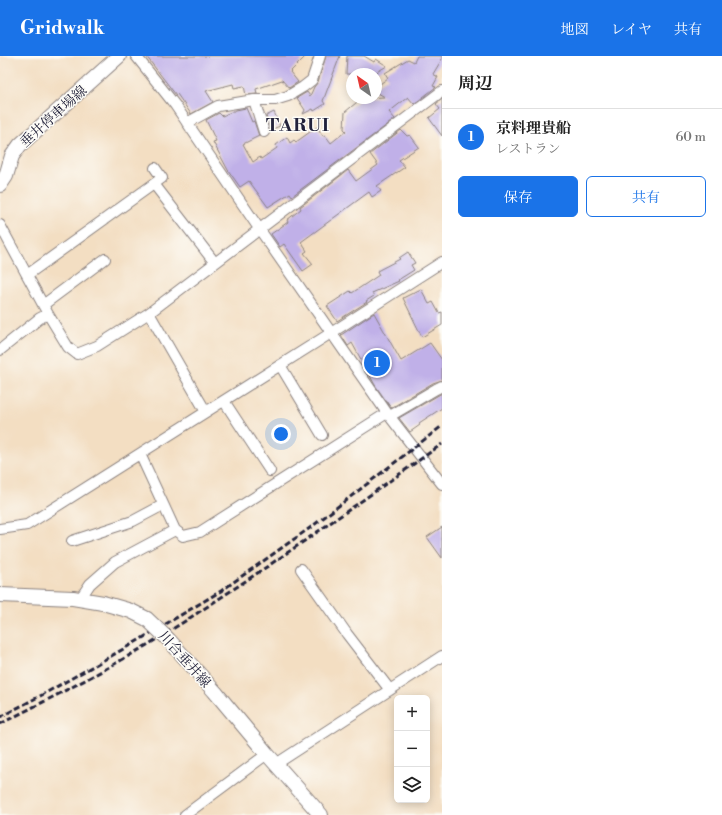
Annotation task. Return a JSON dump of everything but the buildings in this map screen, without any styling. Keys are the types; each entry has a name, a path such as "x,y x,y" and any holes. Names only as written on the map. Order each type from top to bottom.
{"main road":[{"name":"垂井停車場線","path":"2,176 12,156 20,145 119,56"},
{"name":"川合垂井線","path":"0,595 80,599 103,603 132,611 147,619 169,640 321,815"}],"street":[{"path":"136,56 175,105 388,415 442,484"},
{"path":"187,123 218,106 254,100 275,100 288,96 312,80 320,56"},
{"path":"0,225 68,348 76,354 97,346 149,313 442,91"},
{"path":"254,100 264,132"},
{"path":"27,275 162,178 155,168"},
{"path":"154,184 215,263"},
{"path":"0,350 40,318 46,309 105,259"},
{"path":"0,529 27,524 280,366 442,262"},
{"path":"149,313 206,412"},
{"path":"280,366 322,435"},
{"path":"140,454 175,530 183,536 200,532 388,415 442,386"},
{"path":"224,400 270,471"},
{"path":"72,541 133,521 163,505"},
{"path":"80,599 90,584 115,562 175,530"},
{"path":"301,569 346,634 390,690"},
{"path":"185,815 272,759 390,690 442,656"}],"railway":[{"path":"0,717 134,643 221,591 314,525 442,426"},
{"path":"0,724 58,695 152,642 262,570 442,444"}],"place":[{"name":"京料理貴船","path":"377,363"}],"district":[{"name":"TARUI","path":"298,125"}]}
